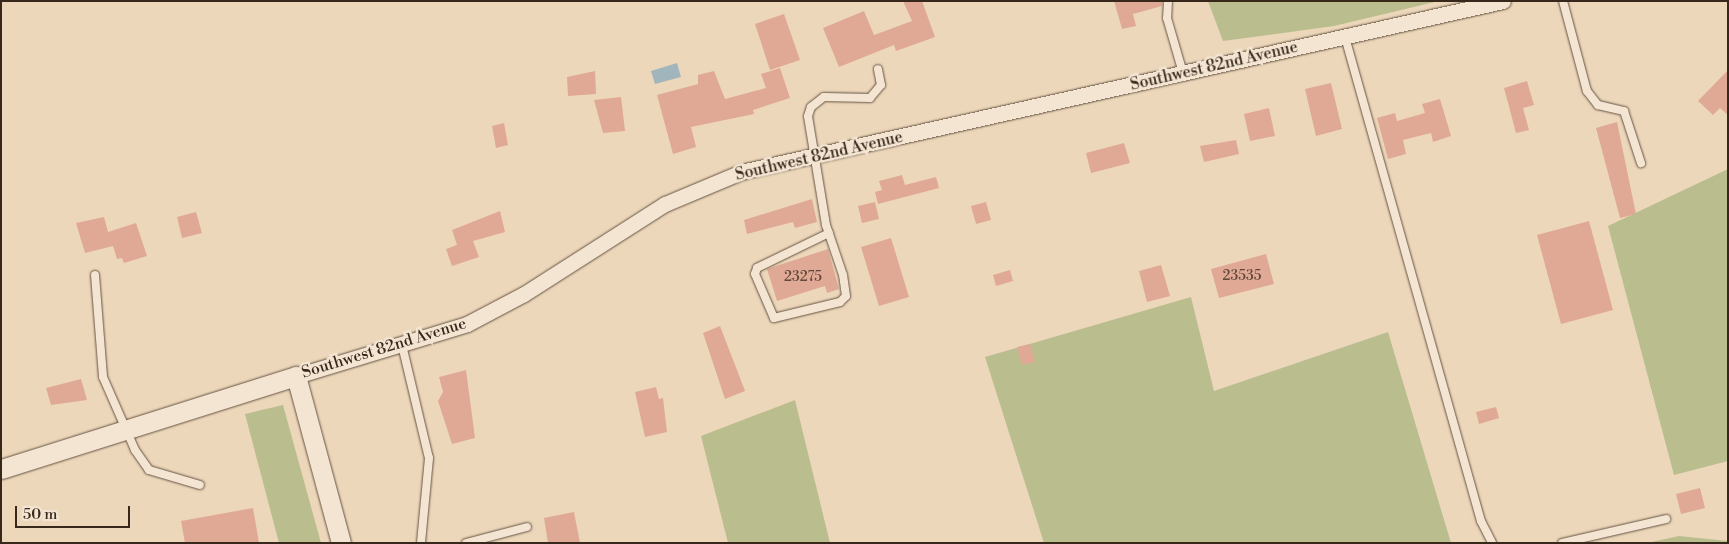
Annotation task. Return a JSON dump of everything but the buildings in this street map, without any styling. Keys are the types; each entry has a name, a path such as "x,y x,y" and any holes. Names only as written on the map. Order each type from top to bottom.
{"street":[{"name":"Southwest 82nd Avenue","path":"1,469 468,324 524,294 665,204 742,172 1503,1"},
{"path":"296,376 341,543"}],"lane":[{"path":"1168,1 1167,18 1183,73"},
{"path":"1563,1 1587,91 1598,104 1624,111 1641,163"},
{"path":"1345,37 1481,521 1492,543"},
{"path":"829,233 757,268 755,274 774,318 840,302 846,296 829,233 813,156 811,107 824,97 870,98 882,85 878,69"},
{"path":"95,275 103,377 128,429 149,470 200,485"},
{"path":"402,345 429,458 421,543"},
{"path":"1562,543 1666,519"},
{"path":"466,543 527,527"}],"green space":[{"path":"1208,1 1439,1 1334,26 1223,41"},
{"path":"1728,169 1728,461 1674,475 1608,226"},
{"path":"1191,297 1214,391 1388,332 1451,543 1044,543 985,357"},
{"path":"795,400 830,543 728,543 701,436"},
{"path":"283,405 321,543 279,543 245,414"},
{"path":"1679,536 1728,541 1728,543 1647,543"}],"water":[{"path":"677,63 681,77 655,84 651,71"}]}
